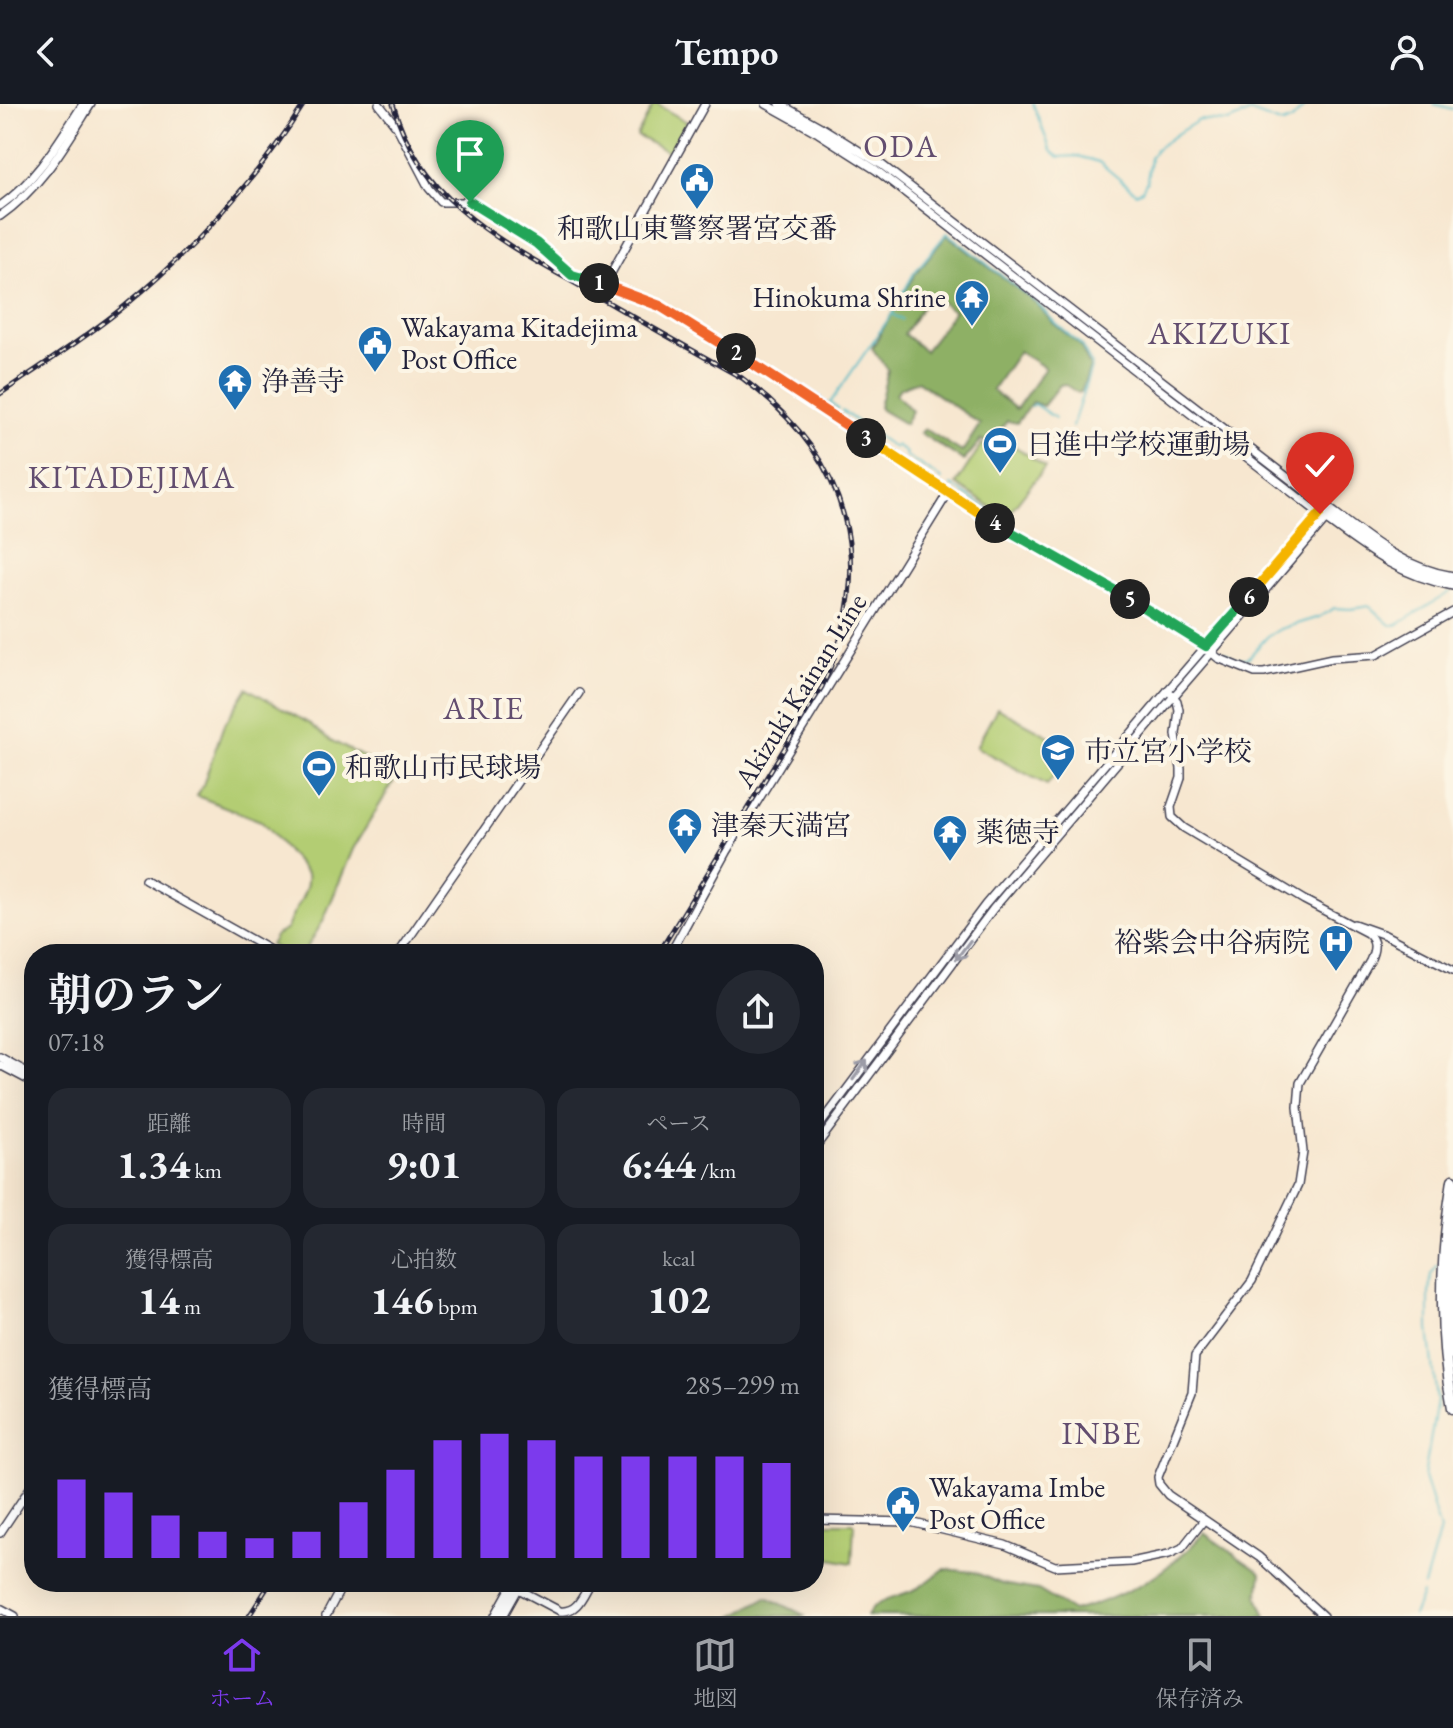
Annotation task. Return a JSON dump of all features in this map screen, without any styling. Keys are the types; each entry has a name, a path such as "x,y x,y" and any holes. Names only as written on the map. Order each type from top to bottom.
{"highway":[{"path":"1326,513 1407,564 1453,577"},
{"path":"1326,513 1381,559 1427,579 1453,585"},
{"path":"1453,1180 1445,1346 1453,1408"},
{"path":"1453,1236 1447,1268 1453,1354"}],"main road":[{"path":"0,206 26,184 43,164 83,104"},
{"path":"0,216 31,189 50,167 91,104"},
{"path":"379,104 397,127 436,198 446,204 470,202 536,243 572,275 637,296 690,323 813,401 948,493 1159,615 1218,658 1255,673 1275,672 1332,658 1376,655 1453,612"},
{"path":"605,284 705,104"},
{"path":"766,104 876,170 1326,513"},
{"path":"780,104 882,165 1326,513"},
{"name":"Akizuki Kainan Line","path":"675,944 726,852 948,493"},
{"path":"824,1120 985,905 1326,513"},
{"path":"405,944 579,693"},
{"path":"1171,693 1179,710 1176,734 1181,775 1171,807 1172,817 1184,828 1372,937 1374,951"},
{"path":"824,1136 993,909 1171,693"},
{"path":"145,880 259,944"},
{"path":"1347,921 1385,935 1453,970"},
{"path":"1323,1616 1259,1557 1163,1490 1158,1477 1192,1393 1195,1356 1252,1281 1298,1185 1303,1152 1298,1107 1300,1083 1385,935"},
{"path":"0,1057 24,1070"},
{"path":"0,1065 24,1078"},
{"path":"0,1533 24,1497"},
{"path":"824,1520 910,1522 1005,1545 1055,1566 1131,1562 1169,1554 1182,1548 1204,1520"},
{"path":"326,1616 339,1592"},
{"path":"495,1616 509,1592"},
{"path":"503,1616 511,1592"},
{"path":"528,1592 560,1611 567,1611 575,1607 585,1592"},
{"path":"0,1608 15,1616"}],"green space":[{"path":"656,104 687,122 672,154 637,136"},
{"name":"Hinokuma Shrine","path":"947,235 1037,304 1053,323 1080,345 1090,367 1081,392 1060,385 1043,406 1032,402 1017,423 1007,421 991,444 981,440 964,461 920,433 925,429 962,452 980,424 917,381 900,388 896,394 912,411 905,424 881,410 879,407 888,370 872,348 915,274","holes":["930,295 954,311 925,351 904,334","1019,351 1045,368 1016,409 992,390"]},
{"name":"日進中学校運動場","path":"1000,436 1045,467 1006,517 956,484 982,444 990,448"},
{"path":"247,688 310,724 330,740 395,773 394,781 353,849 323,921 309,944 271,944 276,935 287,929 306,888 307,874 261,821 197,796 223,727"},
{"path":"997,708 1073,749 1047,785 976,747"},
{"path":"824,1523 854,1523 852,1563 824,1558"},
{"path":"1204,1533 1261,1573 1258,1597 1266,1616 867,1616 876,1605 918,1588 944,1569 974,1572 1002,1584 1038,1590 1073,1611 1144,1582 1175,1561"},
{"path":"767,1597 804,1615 806,1616 733,1616"}],"waterway":[{"path":"1033,104 1051,151 1059,157 1078,156 1099,162 1136,193 1147,181 1150,158 1156,149 1199,120 1228,122 1251,112 1283,124 1292,120 1307,104"},
{"path":"1434,104 1453,109"},
{"path":"892,314 914,273 947,233 1038,304 1081,345 1092,365 1072,427"},
{"path":"838,409 830,403 892,314 902,320"},
{"path":"1030,407 1034,404 1055,418"},
{"path":"842,411 942,479"},
{"path":"951,485 992,512"},
{"path":"1225,652 1236,659 1248,658 1267,637 1280,629 1319,617 1334,608 1369,606 1390,625 1397,625 1450,592"},
{"path":"1424,1586 1440,1530 1424,1477 1437,1401 1429,1329 1429,1293 1431,1274 1438,1265"},
{"path":"1413,1616 1422,1594"}],"railway":[{"path":"0,394 111,317 176,261 245,186 304,104"},
{"path":"393,104 406,139 423,169 469,217 526,255 742,378 779,409 808,443 830,478 844,516 850,556 849,598 839,642 822,687 664,944"},
{"path":"249,1616 265,1592"}],"place":[{"name":"和歌山東警察署宮交番","path":"697,211"},
{"name":"Hinokuma Shrine","path":"972,328"},
{"name":"Wakayama Kitadejima Post Office","path":"375,374"},
{"name":"浄善寺","path":"235,412"},
{"name":"日進中学校運動場","path":"1000,475"},
{"name":"市立宮小学校","path":"1058,782"},
{"name":"和歌山市民球場","path":"319,798"},
{"name":"津秦天満宮","path":"685,856"},
{"name":"薬徳寺","path":"950,863"},
{"name":"裕紫会中谷病院","path":"1336,973"},
{"name":"Wakayama Imbe Post Office","path":"903,1534"}],"district":[{"name":"ODA","path":"901,146"},
{"name":"AKIZUKI","path":"1220,333"},
{"name":"KITADEJIMA","path":"132,477"},
{"name":"ARIE","path":"484,708"},
{"name":"INBE","path":"1102,1433"}],"route":[{"path":"470,202 536,243 572,275 637,296 690,323 997,524 1153,611 1206,646 1320,514"}]}
